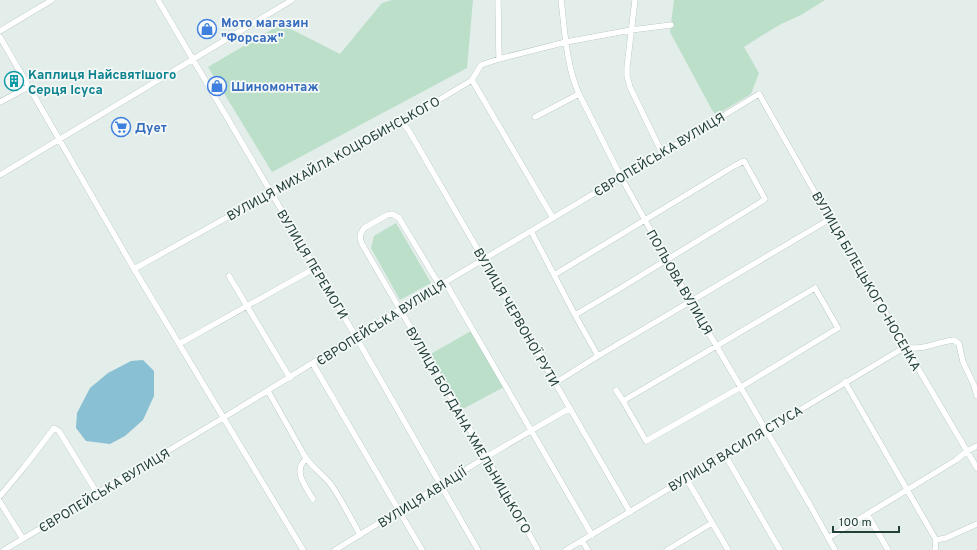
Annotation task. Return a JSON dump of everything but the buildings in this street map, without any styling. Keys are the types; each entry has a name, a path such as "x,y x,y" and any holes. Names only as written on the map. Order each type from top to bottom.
{"street":[{"path":"0,31 52,0"},
{"name":"ВУЛИЦЯ ПЕРЕМОГИ","path":"158,0 270,193 356,337 478,550"},
{"path":"0,175 292,0"},
{"path":"498,0 499,59"},
{"name":"ПОЛЬОВА ВУЛИЦЯ","path":"560,0 571,71 578,94 621,178 690,301 835,550"},
{"path":"635,0 627,76 630,87 662,153"},
{"name":"ВУЛИЦЯ МИХАЙЛА КОЦЮБИНСЬКОГО","path":"134,269 270,193 403,123 472,80 481,65 566,42 631,30 671,25"},
{"path":"0,37 134,269 303,550"},
{"path":"472,80 553,218"},
{"path":"0,102 28,86"},
{"path":"535,117 578,94"},
{"name":"ЄВРОПЕЙСЬКА ВУЛИЦЯ","path":"4,550 758,94"},
{"name":"ВУЛИЦЯ БІЛЕЦЬКОГО-НОСЕНКА","path":"758,94 977,468"},
{"name":"ВУЛИЦЯ ЧЕРВОНОЇ РУТИ","path":"403,123 409,130 630,512"},
{"path":"554,275 744,161 765,199 575,315"},
{"name":"ВУЛИЦЯ БОГДАНА ХМЕЛЬНИЦЬКОГО","path":"440,286 399,218 392,214 387,215 364,228 360,238 362,244 486,457 538,550"},
{"path":"556,383 598,356 830,219"},
{"path":"531,231 598,356"},
{"path":"179,344 315,268"},
{"path":"229,276 290,378"},
{"path":"445,282 592,535"},
{"path":"616,390 622,401 646,441 741,387 838,328 815,288 622,401"},
{"path":"905,347 919,348 931,346 944,341 954,340 959,344 963,362 974,385 977,396"},
{"name":"ВУЛИЦЯ ВАСИЛЯ СТУСА","path":"566,550 905,347"},
{"path":"313,364 422,550"},
{"path":"845,382 936,540 935,550"},
{"path":"268,391 306,459 332,485 360,535"},
{"name":"ВУЛИЦЯ АВІАЦІЇ","path":"335,550 486,457 570,408"},
{"path":"0,496 54,428 59,431 97,493"},
{"path":"828,538 977,446"},
{"path":"725,455 780,550"},
{"path":"306,459 300,466 300,476 313,499"},
{"path":"686,478 728,550"},
{"path":"0,502 23,539"},
{"path":"867,514 888,550"},
{"path":"667,550 712,523"},
{"path":"936,540 946,538 977,524"},
{"path":"582,541 588,550"}],"green space":[{"path":"392,0 473,0 467,68 272,172 208,67 281,24 340,54 382,3"},
{"path":"674,0 825,0 801,15 781,24 744,47 759,73 751,94 716,115 670,32"},
{"path":"396,223 431,283 400,300 371,248 374,236"},
{"path":"471,331 504,387 461,410 429,355"}],"water":[{"path":"143,360 154,371 154,396 143,420 125,436 110,444 86,441 76,428 77,413 90,388 108,373 131,361"}],"place":[{"name":"Мото магазин \"Форсаж\"","path":"207,29"},
{"name":"Каплиця Найсвятішого Серця Ісуса","path":"14,81"},
{"name":"Шиномонтаж","path":"217,86"},
{"name":"Дует","path":"121,127"}]}
